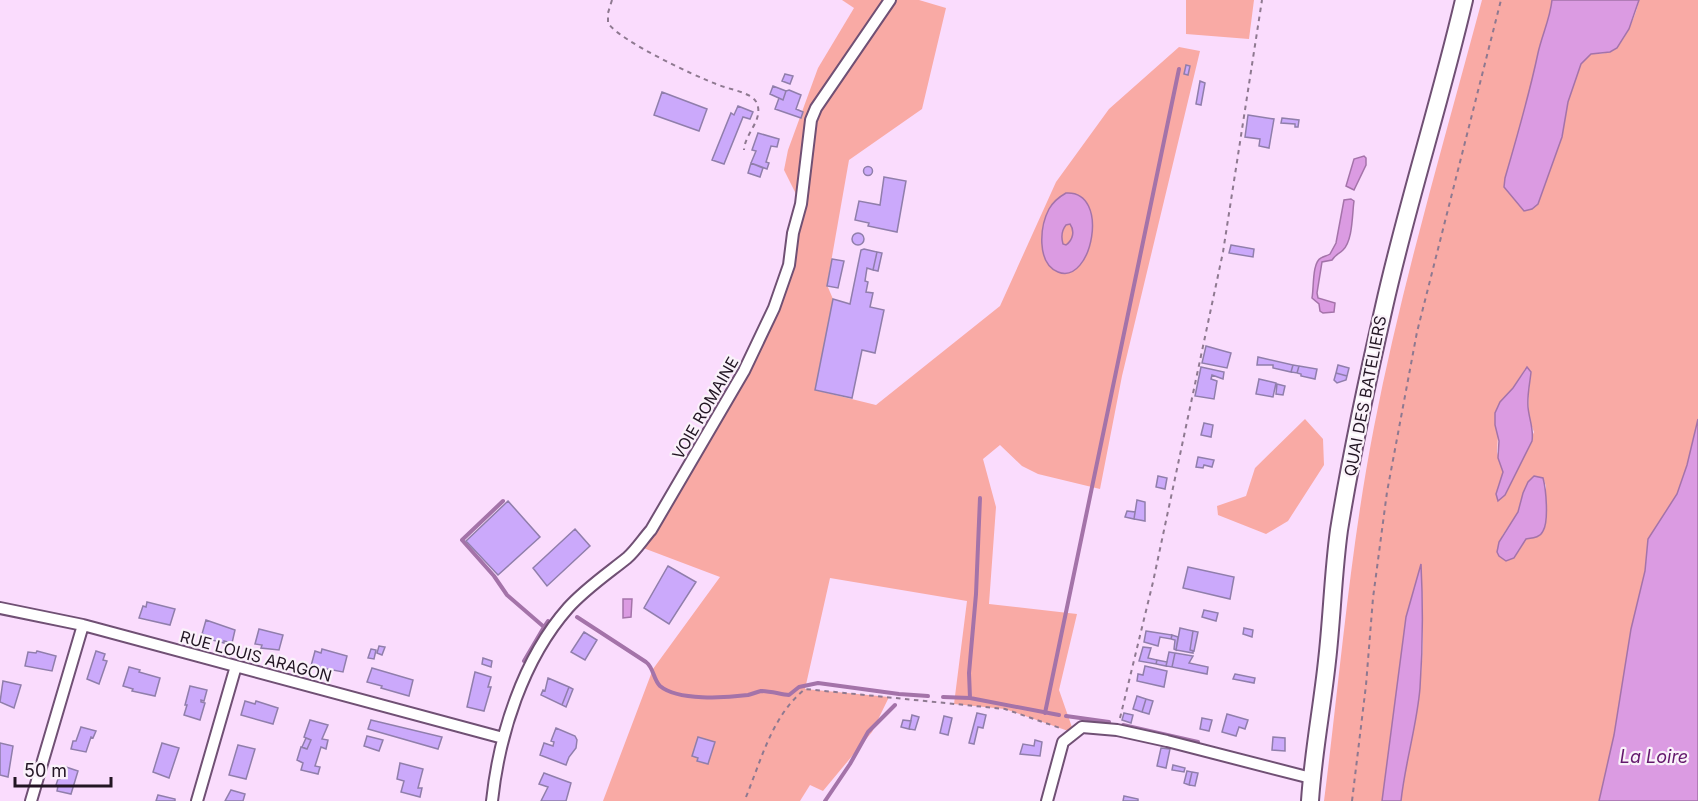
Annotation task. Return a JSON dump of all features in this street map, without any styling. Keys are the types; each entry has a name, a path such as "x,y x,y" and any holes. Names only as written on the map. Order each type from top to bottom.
{"main road":[{"name":"QUAI DES BATELIERS","path":"1310,801 1311,778 1329,649 1339,531 1353,457 1383,309 1404,223 1454,46 1464,0"}],"street":[{"name":"VOIE ROMAINE","path":"492,801 495,773 503,738 537,651 582,593 629,556 651,530 744,371 774,308 789,265 793,233 801,204 811,120 890,0"},
{"name":"RUE LOUIS ARAGON","path":"0,608 83,625 503,738"},
{"path":"31,801 83,625"},
{"path":"196,801 236,666"},
{"path":"1047,801 1063,742 1082,727 1117,730 1311,778"}],"path":[{"path":"612,0 608,23 619,35 698,77 726,88 738,90 755,99 759,109 758,117 744,142 744,150"},
{"path":"1117,730 1153,582 1223,252 1262,0"},
{"path":"1353,801 1373,598 1387,492 1410,366 1502,0"},
{"path":"746,797 780,716 792,700 805,689 1005,709 1074,733"}],"shaded area":[{"path":"842,0 919,0 946,8 922,109 849,160 827,285 833,299 815,390 876,405 1000,306 1056,182 1109,109 1179,47 1200,51 1122,376 1100,489 1038,474 1022,466 1000,445 983,459 996,507 989,604 1077,614 1059,690 1074,733 1005,709 954,704 967,601 830,578 805,689 889,697 872,732 823,791 810,785 800,801 603,801 653,669 720,577 638,546 774,308 801,204 784,170 788,150 818,68 854,8"},
{"path":"1186,0 1254,0 1249,39 1186,34"},
{"path":"1482,0 1552,0 1551,13 1539,51 1531,90 1538,204 1562,137 1568,102 1581,64 1591,54 1610,52 1620,44 1632,21 1639,0 1698,0 1698,419 1687,465 1677,494 1648,539 1645,571 1631,629 1614,735 1599,801 1401,801 1421,676 1423,629 1421,566 1406,617 1382,801 1324,801 1352,566 1374,427 1410,266","holes":["1525,369 1531,372 1529,410 1534,432 1505,495 1498,501 1496,494 1503,472 1497,452 1500,402 1513,388","1543,478 1546,486 1546,521 1535,537 1526,539 1519,551 1502,536 1518,512 1523,493"]},
{"path":"1305,419 1323,439 1324,465 1288,521 1266,534 1218,515 1217,506 1246,496 1255,468"}],"water":[{"path":"1552,0 1639,0 1629,29 1617,48 1610,52 1591,54 1581,64 1568,102 1562,137 1538,204 1524,211 1504,187 1505,178"},
{"path":"1364,156 1366,165 1354,190 1346,186 1354,159"},
{"path":"1066,193 1080,196 1089,206 1092,220 1092,237 1087,252 1080,265 1070,273 1058,272 1051,267 1046,261 1042,244 1042,234 1049,209","holes":["1070,224 1072,238 1066,245 1063,244 1062,236 1066,225"]},
{"path":"1344,200 1354,201 1349,240 1343,250 1332,260 1322,262 1318,298 1335,303 1334,312 1323,313 1320,311 1319,304 1312,298 1316,265 1318,260 1330,254 1336,243"},
{"path":"1527,367 1531,372 1528,403 1532,441 1505,495 1498,501 1496,494 1503,472 1498,458 1499,441 1495,413 1500,402"},
{"name":"La Loire","path":"1698,419 1698,801 1599,801 1614,735 1631,629 1645,571 1648,539 1677,494 1687,465"},
{"path":"1534,476 1543,478 1546,505 1545,526 1540,535 1526,539 1514,558 1506,561 1497,552 1499,542 1518,512 1523,493"},
{"path":"1421,564 1422,657 1416,716 1401,801 1382,801 1406,617"},
{"path":"623,599 632,599 631,617 623,618"}],"building":[{"path":"1186,65 1190,66 1188,75 1184,74"},
{"path":"785,74 793,76 790,84 782,81"},
{"path":"1200,81 1205,83 1201,105 1196,104"},
{"path":"773,86 786,91 783,100 770,94"},
{"path":"786,91 801,95 796,109 803,112 801,118 775,109 779,98 783,100"},
{"path":"662,92 707,109 699,131 654,115"},
{"path":"738,106 753,112 750,119 743,117 724,164 712,160 731,113 734,115"},
{"path":"1248,115 1274,119 1269,148 1259,146 1260,139 1245,137"},
{"path":"1282,118 1299,120 1298,127 1295,127 1295,124 1281,123"},
{"path":"758,133 779,139 777,147 771,146 766,162 769,163 767,169 751,163 756,151 752,150"},
{"path":"751,163 763,168 760,177 748,173"},
{"path":"868,166 873,171 868,176 863,171"},
{"path":"884,177 906,181 897,232 868,226 869,223 855,220 859,201 880,205"},
{"path":"860,233 864,239 860,245 856,245 852,237"},
{"path":"1231,245 1254,249 1253,257 1229,253"},
{"path":"861,250 877,252 873,270 867,268 865,281 868,282 866,292 873,293 870,307 884,310 875,353 862,350 852,398 815,390 833,299 850,304"},
{"path":"877,252 882,253 878,271 873,270"},
{"path":"832,259 844,261 838,288 827,286"},
{"path":"1206,346 1231,353 1227,368 1202,363"},
{"path":"1258,357 1293,365 1291,372 1273,368 1273,365 1257,365"},
{"path":"1293,365 1299,366 1297,373 1291,372"},
{"path":"1338,365 1349,368 1347,376 1336,373"},
{"path":"1299,366 1317,369 1315,379 1297,373"},
{"path":"1201,367 1224,372 1223,379 1212,375 1211,379 1217,381 1214,399 1195,396"},
{"path":"1336,373 1347,376 1346,380 1337,383 1334,380"},
{"path":"1259,379 1276,383 1273,397 1256,394"},
{"path":"1277,384 1285,386 1283,395 1276,394"},
{"path":"1204,423 1213,425 1211,437 1201,435"},
{"path":"1198,457 1214,460 1212,467 1204,465 1203,468 1196,467"},
{"path":"1158,476 1167,478 1165,489 1156,487"},
{"path":"1137,500 1145,502 1145,521 1134,519"},
{"path":"508,501 540,537 498,575 466,541"},
{"path":"1127,511 1135,512 1134,519 1125,517"},
{"path":"575,529 590,546 547,586 533,568"},
{"path":"668,566 696,582 669,624 644,608"},
{"path":"1188,567 1234,577 1230,599 1183,588"},
{"path":"147,602 175,609 170,625 139,618"},
{"path":"1204,610 1218,613 1216,621 1202,617"},
{"path":"206,620 235,630 232,643 208,639 208,636 202,634"},
{"path":"1180,628 1193,631 1190,650 1193,653 1176,650"},
{"path":"1244,628 1253,630 1252,637 1243,634"},
{"path":"259,629 283,635 279,650 261,648 262,645 255,644"},
{"path":"1146,631 1172,635 1171,639 1160,637 1158,646 1144,642"},
{"path":"1193,631 1198,632 1194,651 1190,650"},
{"path":"584,632 597,640 585,660 571,652"},
{"path":"1172,635 1178,637 1176,650 1174,649 1175,640 1171,639"},
{"path":"379,646 385,647 382,655 377,653"},
{"path":"1143,647 1151,648 1148,658 1157,660 1156,664 1139,661"},
{"path":"322,649 347,656 343,672 311,666 315,651 321,653"},
{"path":"371,649 376,650 374,659 368,658"},
{"path":"37,651 56,656 52,671 25,666 28,652 36,653"},
{"path":"96,651 105,654 103,660 107,661 99,684 87,679"},
{"path":"1169,652 1175,653 1172,667 1166,666"},
{"path":"1175,653 1193,656 1189,663 1208,667 1207,674 1172,667"},
{"path":"483,658 492,661 491,667 482,664"},
{"path":"1157,660 1167,662 1166,666 1156,664"},
{"path":"1145,666 1167,671 1164,687 1137,681 1138,674 1143,675"},
{"path":"129,667 160,678 155,696 132,691 133,689 123,686"},
{"path":"372,668 413,680 409,696 367,682"},
{"path":"475,672 491,677 488,687 491,687 484,711 467,707"},
{"path":"1235,674 1255,678 1254,683 1233,679"},
{"path":"548,678 569,687 562,705 541,695 543,690 545,691"},
{"path":"3,681 21,685 14,708 0,702"},
{"path":"190,686 207,690 204,701 201,700 205,703 200,720 184,715"},
{"path":"569,687 573,689 566,707 562,705"},
{"path":"1137,696 1146,699 1142,712 1133,709"},
{"path":"1146,699 1153,701 1149,714 1142,712"},
{"path":"245,701 255,704 256,701 278,708 273,724 241,715"},
{"path":"977,713 986,715 983,728 978,727 974,744 969,743"},
{"path":"1124,713 1133,715 1131,723 1122,720"},
{"path":"1227,714 1248,720 1245,729 1239,727 1236,736 1222,732"},
{"path":"912,715 919,717 915,730 909,729"},
{"path":"944,716 952,718 948,735 940,733"},
{"path":"1202,718 1212,720 1209,731 1200,729"},
{"path":"310,720 328,725 322,739 328,740 326,749 321,747 315,766 320,767 318,774 301,770 303,763 297,760 301,747 307,749 311,740 304,737"},
{"path":"371,720 442,737 438,749 368,729"},
{"path":"903,720 911,721 909,729 901,727"},
{"path":"81,727 96,731 93,738 91,737 86,752 71,749"},
{"path":"556,728 575,736 577,740 576,748 566,765 540,755 544,743 553,746 554,742 551,741"},
{"path":"367,736 383,740 379,751 364,746"},
{"path":"698,737 715,742 708,764 697,761 698,758 692,756"},
{"path":"1273,737 1285,738 1285,751 1272,750"},
{"path":"306,738 311,740 307,749 302,747"},
{"path":"1035,740 1042,742 1040,756 1020,754 1023,744 1034,746"},
{"path":"0,743 13,746 8,777 0,775"},
{"path":"162,743 179,748 169,778 153,772"},
{"path":"238,745 255,749 246,779 229,775"},
{"path":"1161,748 1170,749 1166,768 1157,766"},
{"path":"400,763 423,769 418,788 422,788 420,797 401,792 404,781 397,779"},
{"path":"1173,765 1185,768 1184,772 1172,770"},
{"path":"63,766 78,771 71,794 57,791 58,786 56,785"},
{"path":"1187,771 1192,772 1189,785 1184,783"},
{"path":"1192,772 1198,773 1195,786 1189,785"},
{"path":"544,773 571,783 566,801 541,801 548,787 539,784"},
{"path":"231,790 245,794 243,801 225,801"},
{"path":"158,795 175,799 175,801 156,801"},
{"path":"1124,796 1138,799 1138,801 1123,801"}],"waterway":[{"path":"1045,713 1179,69"},
{"path":"943,697 970,698 969,673 976,594 980,498"},
{"path":"503,501 462,540 494,576 507,595 544,627 548,621"},
{"path":"577,617 646,662 660,686 678,694 727,697 768,691 789,695 799,687 818,683 928,696"},
{"path":"524,661 544,627"},
{"path":"970,698 1059,715"},
{"path":"825,801 868,732 895,705"},
{"path":"1066,716 1109,722"},
{"path":"1123,725 1198,742"}]}
